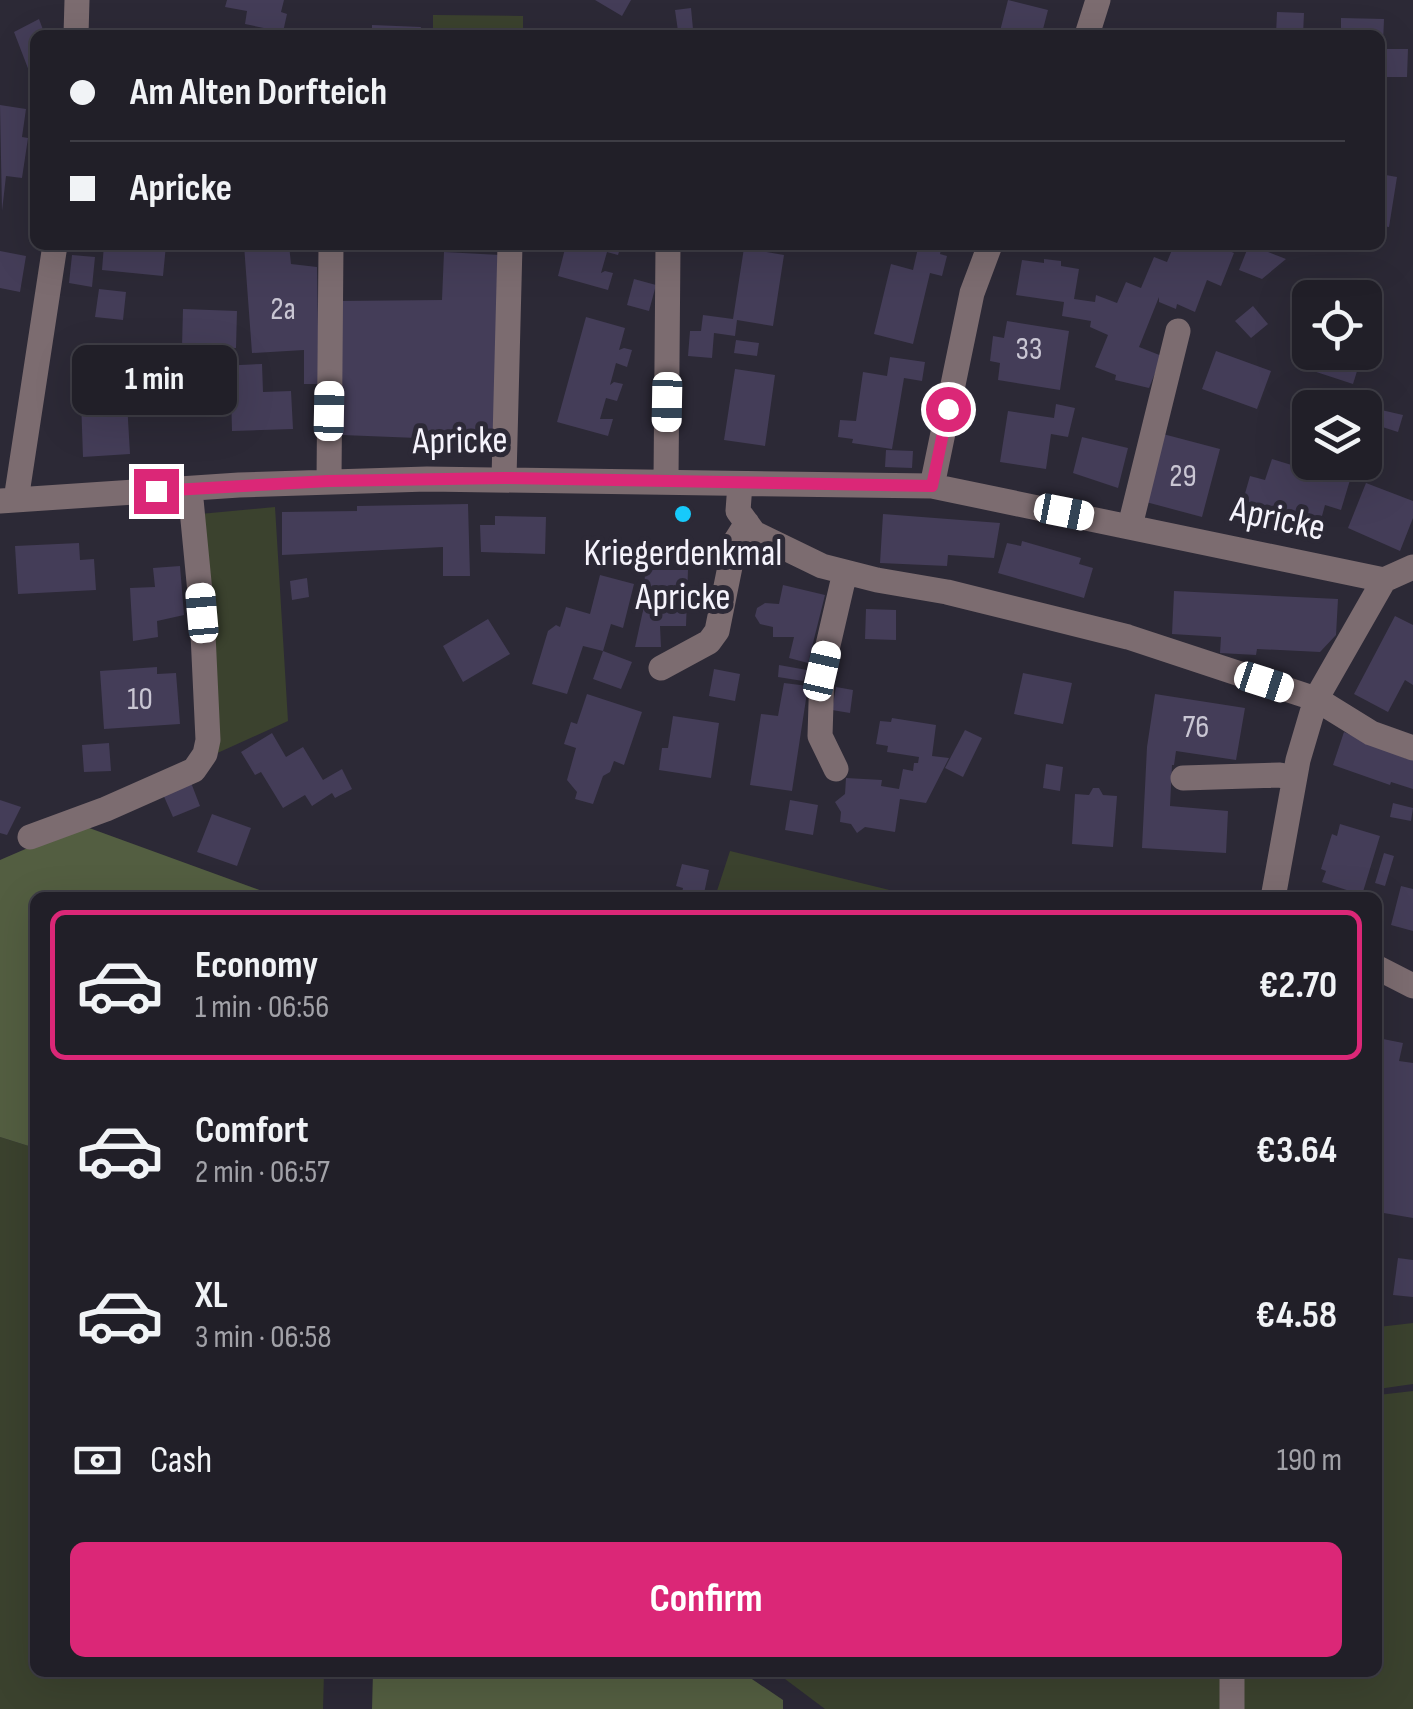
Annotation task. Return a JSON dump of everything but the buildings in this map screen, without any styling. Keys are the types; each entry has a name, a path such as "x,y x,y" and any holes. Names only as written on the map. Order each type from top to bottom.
{"street":[{"path":"76,30 77,0"},
{"path":"1089,30 1098,0"},
{"path":"8,501 54,250"},
{"path":"328,481 332,250"},
{"path":"504,478 510,250"},
{"path":"666,480 668,250"},
{"path":"932,486 972,294 988,250"},
{"path":"1130,526 1178,331"},
{"name":"Apricke","path":"8,501 328,481 504,478 932,486 1384,580"},
{"path":"740,484 738,511 754,533 822,566 1128,637 1316,699 1371,733 1413,748"},
{"path":"30,837 170,782 194,770 205,754 208,740 202,613 190,488"},
{"path":"662,668 709,642 717,631 735,542 747,522"},
{"path":"1274,892 1294,779 1316,699 1384,580 1413,567"},
{"path":"836,768 820,736 822,671 845,572"},
{"path":"1183,778 1280,775 1294,779"},
{"path":"1382,970 1413,986"},
{"path":"1232,1677 1232,1709"}],"green space":[{"path":"433,15 523,16 523,30 433,30"},
{"path":"275,507 288,721 213,755 200,514"},
{"path":"81,825 265,892 30,892 30,1146 0,1137 0,860"},
{"path":"730,851 898,892 717,892"},
{"path":"0,1137 30,1146 30,1677 324,1677 323,1709 0,1709"},
{"path":"1413,1323 1413,1384 1382,1388 1382,1327"},
{"path":"1413,1391 1413,1709 1243,1709 1243,1677 1382,1677 1382,1395"},
{"path":"373,1677 749,1677 783,1700 783,1709 372,1709"},
{"path":"782,1677 1225,1677 1225,1709 825,1709"}],"place":[{"name":"Kriegerdenkmal Apricke","path":"683,514"}],"route":[{"path":"156,491 328,481 504,478 932,486 948,409"}]}
